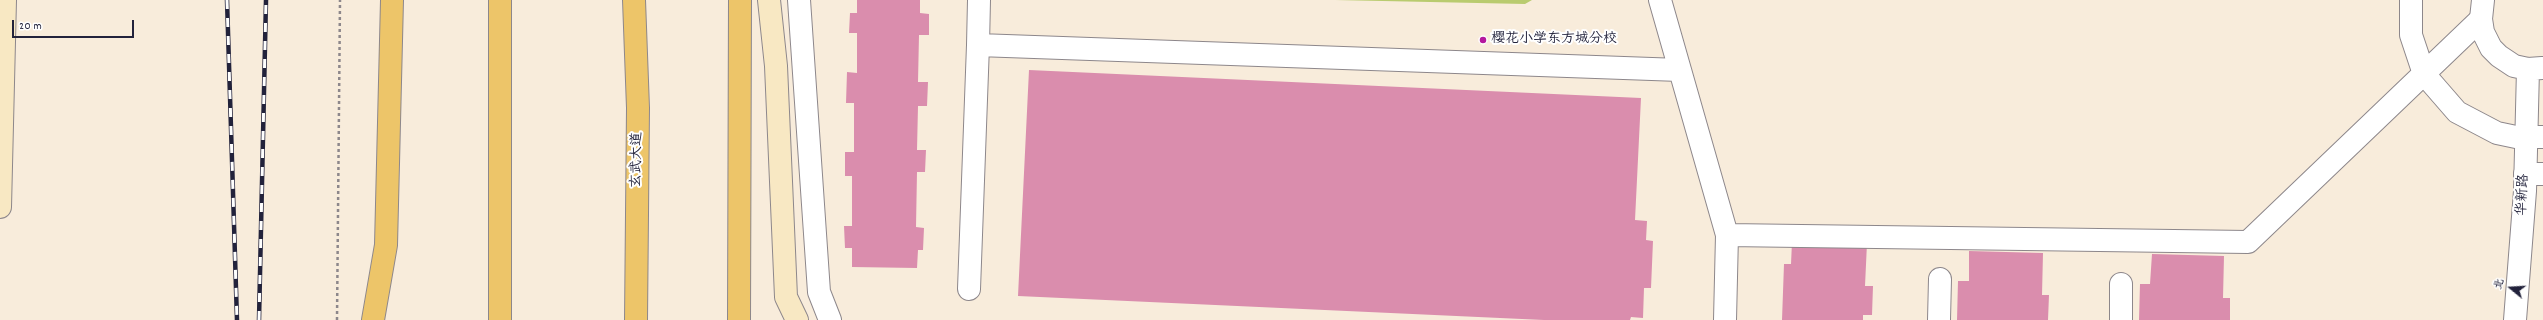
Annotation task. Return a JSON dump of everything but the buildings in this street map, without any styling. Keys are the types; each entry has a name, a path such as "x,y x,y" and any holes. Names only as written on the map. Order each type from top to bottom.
{"main road":[{"path":"373,320 386,246 392,0"},
{"path":"500,0 500,320"},
{"name":"玄武大道","path":"634,0 638,108 636,320"},
{"path":"739,320 740,0"}],"street":[{"path":"769,0 776,66 786,297 797,320"},
{"path":"799,0 819,292 830,320"},
{"path":"969,289 979,0"},
{"path":"1660,0 1728,235 1725,320"},
{"path":"2411,0 2411,35 2424,74 2457,112 2497,133 2534,137"},
{"path":"0,206 3,2"},
{"path":"1728,235 2248,242 2424,74 2482,10"},
{"path":"2482,10 2483,32 2491,48 2499,56 2514,66 2535,68"},
{"path":"978,45 1680,70"},
{"name":"华新路","path":"2515,320 2534,174 2535,68"},
{"path":"1939,320 1940,279"},
{"path":"2121,284 2121,320"}],"path":[{"path":"337,320 340,0"}],"green space":[{"path":"1335,0 1532,0 1525,4"}],"railway":[{"path":"227,0 237,320"},
{"path":"259,320 266,0"}],"place":[{"name":"樱花小学东方城分校","path":"1483,40"}]}
